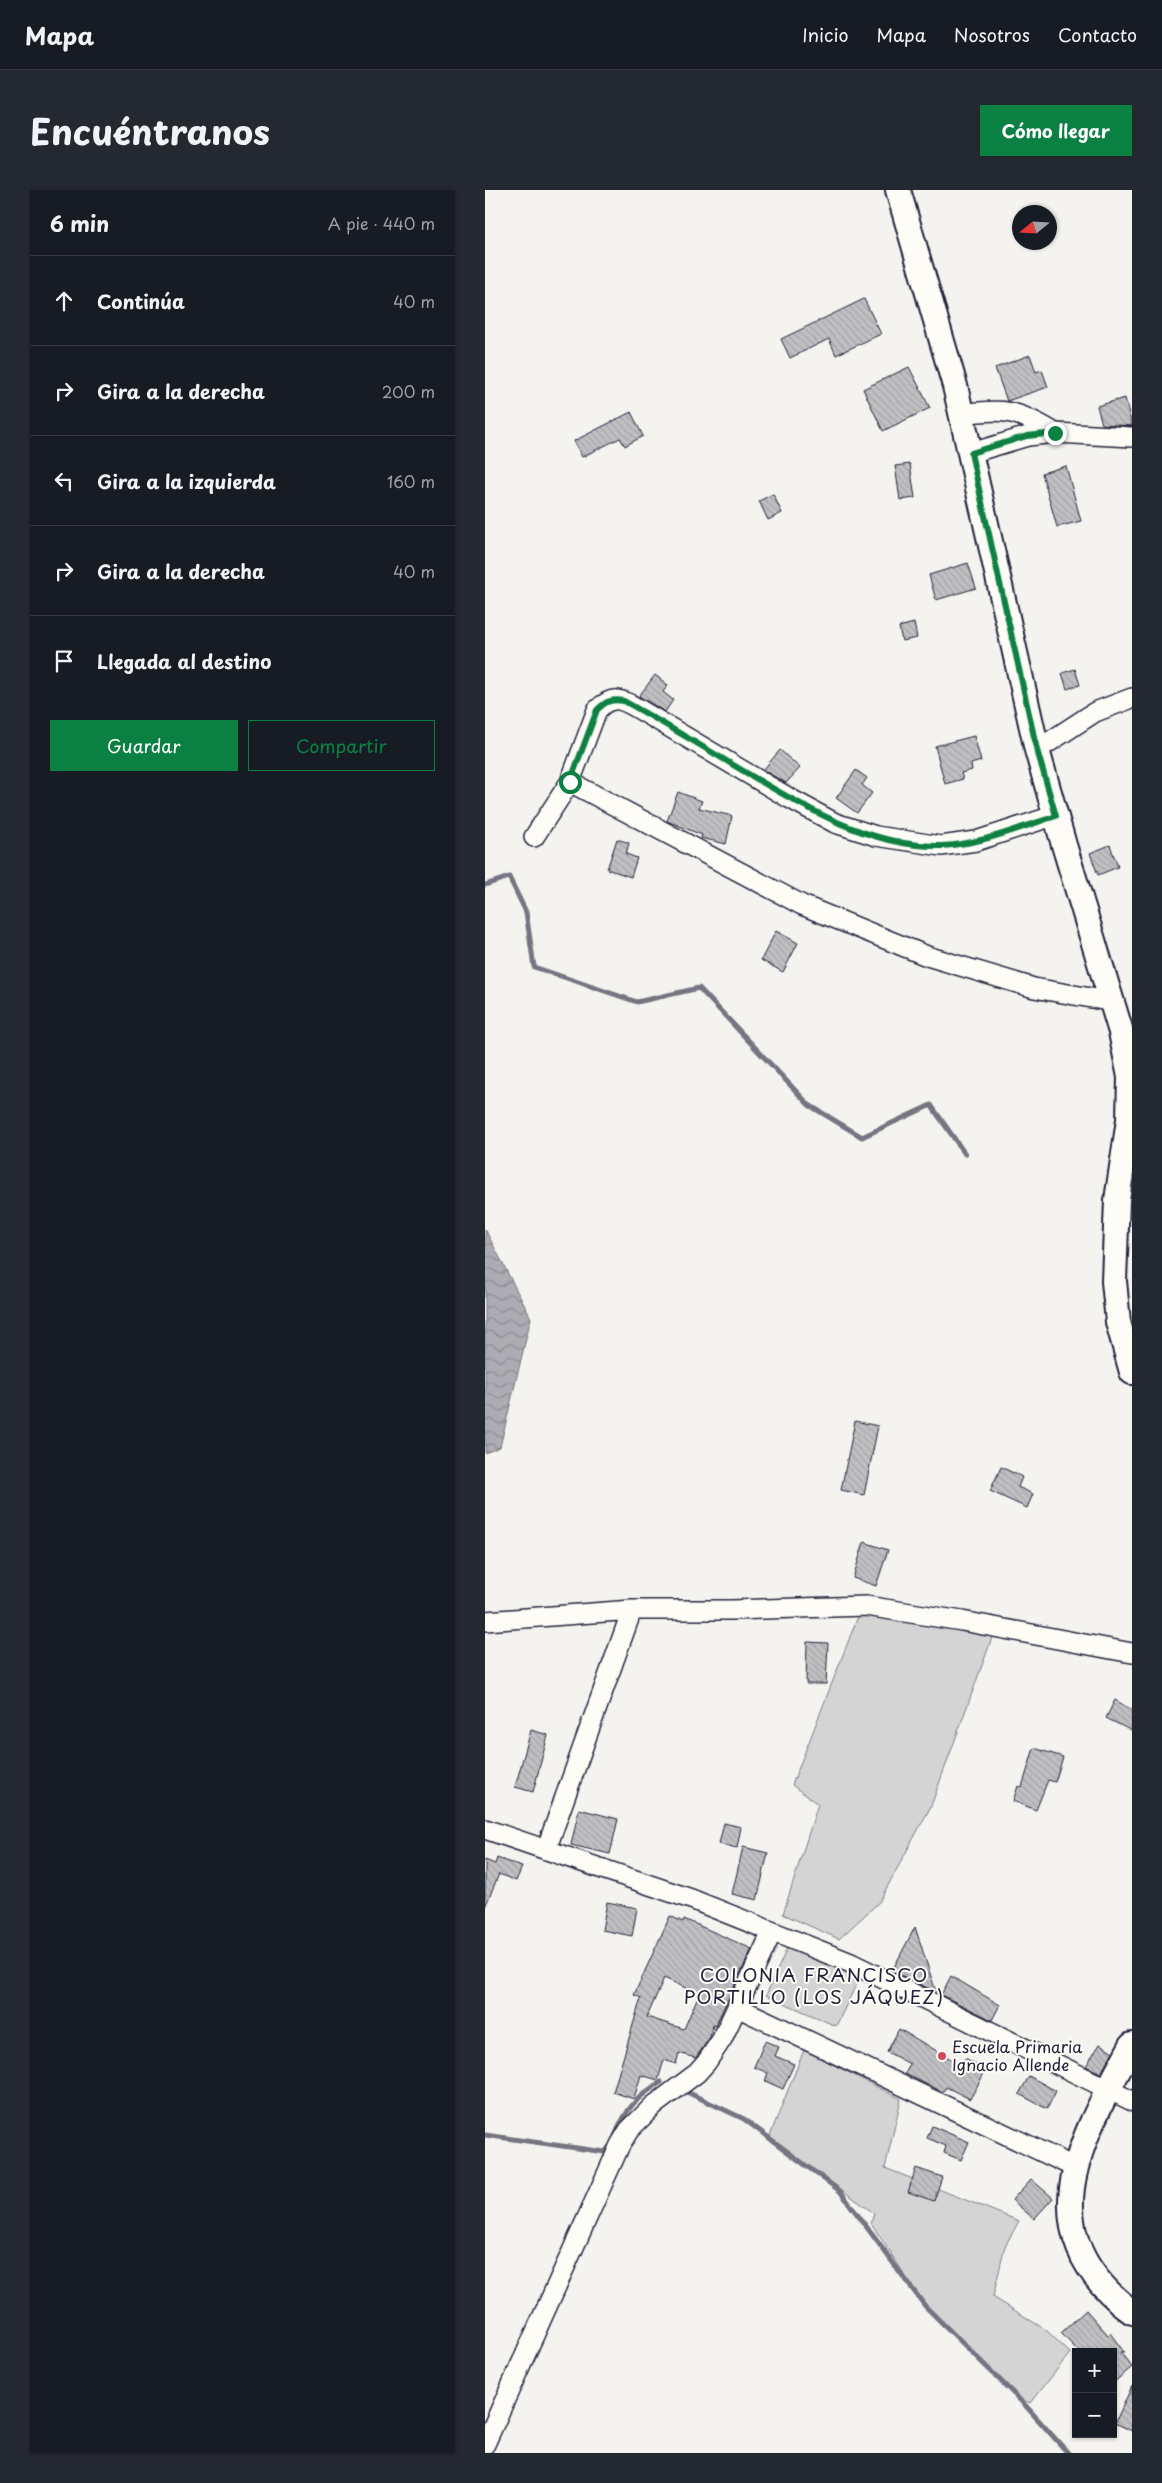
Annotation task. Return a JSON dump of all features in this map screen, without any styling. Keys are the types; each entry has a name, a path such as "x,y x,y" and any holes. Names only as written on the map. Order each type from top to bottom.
{"street":[{"path":"898,190 936,317 971,453 1037,750 1114,1002 1130,1077 1129,1120 1117,1200 1114,1281 1119,1322 1132,1372"},
{"path":"961,414 995,409 1013,412 1033,420 1055,433"},
{"path":"971,453 1027,436 1055,433 1132,437"},
{"path":"1037,750 1095,712 1132,698"},
{"path":"535,837 570,782 597,710 605,702 613,699 630,704 828,819 876,836 941,846 976,841 1056,816"},
{"path":"570,782 802,905 927,956 1034,988 1114,1002"},
{"path":"485,1620 632,1610 732,1610 866,1606 962,1620 1132,1653"},
{"path":"546,1850 632,1610"},
{"path":"485,1829 682,1896 851,1963 1132,2101"},
{"path":"485,2444 629,2130 653,2106 697,2073 706,2063 737,2007 772,1932"},
{"path":"737,2007 1074,2167"},
{"path":"1132,2045 1109,2089 1074,2167 1070,2198 1078,2244 1096,2276 1110,2293 1132,2312"}],"shaded area":[{"path":"859,1614 993,1635 931,1806 879,1902 839,1939 783,1914 818,1804 792,1785"},
{"path":"789,1944 860,1977 836,2026 766,1995"},
{"path":"804,2050 901,2099 885,2168 1019,2221 1005,2246 993,2297 1046,2330 1070,2353 1031,2403 1021,2400 925,2306 871,2223 874,2213 769,2138"}],"water":[{"path":"485,1229 531,1318 500,1447 485,1453"}],"building":[{"path":"864,299 881,334 836,355 829,339 790,358 781,339"},
{"path":"1030,355 1036,372 1042,370 1048,387 1007,401 995,368"},
{"path":"909,367 930,408 883,431 863,389"},
{"path":"1125,398 1132,426 1102,424 1097,406"},
{"path":"631,412 643,436 625,446 620,438 582,457 574,441"},
{"path":"910,464 915,498 900,500 895,466"},
{"path":"1066,466 1081,521 1057,527 1042,473"},
{"path":"773,494 782,513 768,520 759,501"},
{"path":"968,563 976,588 936,600 929,575"},
{"path":"914,623 917,638 902,641 899,627"},
{"path":"1075,669 1080,685 1067,689 1062,673"},
{"path":"655,675 668,685 663,692 673,700 665,712 639,696"},
{"path":"974,736 981,761 971,764 972,770 961,773 963,779 945,784 935,746"},
{"path":"780,750 800,768 786,783 763,770"},
{"path":"856,770 867,778 862,785 872,793 857,813 836,798"},
{"path":"678,792 702,801 699,808 732,816 726,844 701,838 702,835 667,821"},
{"path":"617,839 629,843 626,854 637,858 631,877 607,869"},
{"path":"1110,845 1118,867 1098,875 1090,853"},
{"path":"776,931 798,943 783,972 761,960"},
{"path":"855,1421 878,1426 864,1495 841,1490"},
{"path":"1001,1467 1022,1477 1018,1487 1033,1494 1027,1508 990,1491"},
{"path":"864,1542 888,1550 876,1586 853,1578"},
{"path":"807,1642 828,1643 826,1684 806,1684"},
{"path":"1115,1700 1132,1710 1132,1731 1106,1718"},
{"path":"531,1730 548,1735 533,1792 515,1787"},
{"path":"1034,1748 1063,1757 1055,1782 1048,1780 1036,1810 1013,1801 1018,1786 1022,1787"},
{"path":"579,1809 618,1819 610,1854 571,1845"},
{"path":"724,1823 741,1827 737,1848 719,1844"},
{"path":"743,1847 768,1853 757,1900 732,1894"},
{"path":"497,1858 522,1867 516,1881 499,1874 485,1907 485,1860 495,1864"},
{"path":"607,1902 637,1908 632,1936 602,1930"},
{"path":"670,1916 683,1922 684,1919 752,1949 715,2026 713,2025 710,2037 697,2056 695,2058 679,2053 676,2064 664,2060 658,2080 641,2075 634,2099 613,2092 641,1998 634,1995","holes":["664,1978 699,1994 684,2029 647,2017"]},
{"path":"915,1927 936,1992 892,1971"},
{"path":"951,1976 1000,2005 992,2020 941,1995"},
{"path":"899,2029 961,2065 965,2058 986,2070 970,2099 946,2087 943,2092 905,2074 910,2064 887,2052"},
{"path":"765,2041 779,2047 775,2056 794,2064 783,2089 765,2081 768,2073 754,2067"},
{"path":"1100,2044 1113,2052 1101,2073 1086,2066"},
{"path":"1029,2076 1056,2091 1047,2109 1019,2094"},
{"path":"932,2126 969,2142 961,2160 944,2153 946,2146 927,2138"},
{"path":"916,2168 942,2177 934,2201 908,2192"},
{"path":"1031,2179 1053,2198 1034,2219 1012,2200"},
{"path":"1086,2310 1108,2335 1110,2333 1124,2352 1120,2352 1132,2367 1117,2380 1117,2348 1075,2348 1061,2333"},
{"path":"1132,2386 1132,2431 1117,2424 1117,2419"}],"waterway":[{"path":"485,885 509,877 526,912 534,967 637,1002 699,988 809,1105 862,1137 931,1105 965,1154"},
{"path":"615,2136 623,2118 638,2099 661,2082"},
{"path":"689,2093 744,2119 840,2191 925,2306 1025,2405 1068,2453"},
{"path":"485,2135 605,2152 612,2144"}],"place":[{"name":"Escuela Primaria Ignacio Allende","path":"942,2056"}],"district":[{"name":"COLONIA FRANCISCO PORTILLO (LOS JÁQUEZ)","path":"814,1986"}],"route":[{"path":"570,782 597,710 605,702 613,699 624,701 642,711 835,823 876,836 941,846 976,841 1056,816 1037,750 971,453 1027,436 1055,433"}]}
